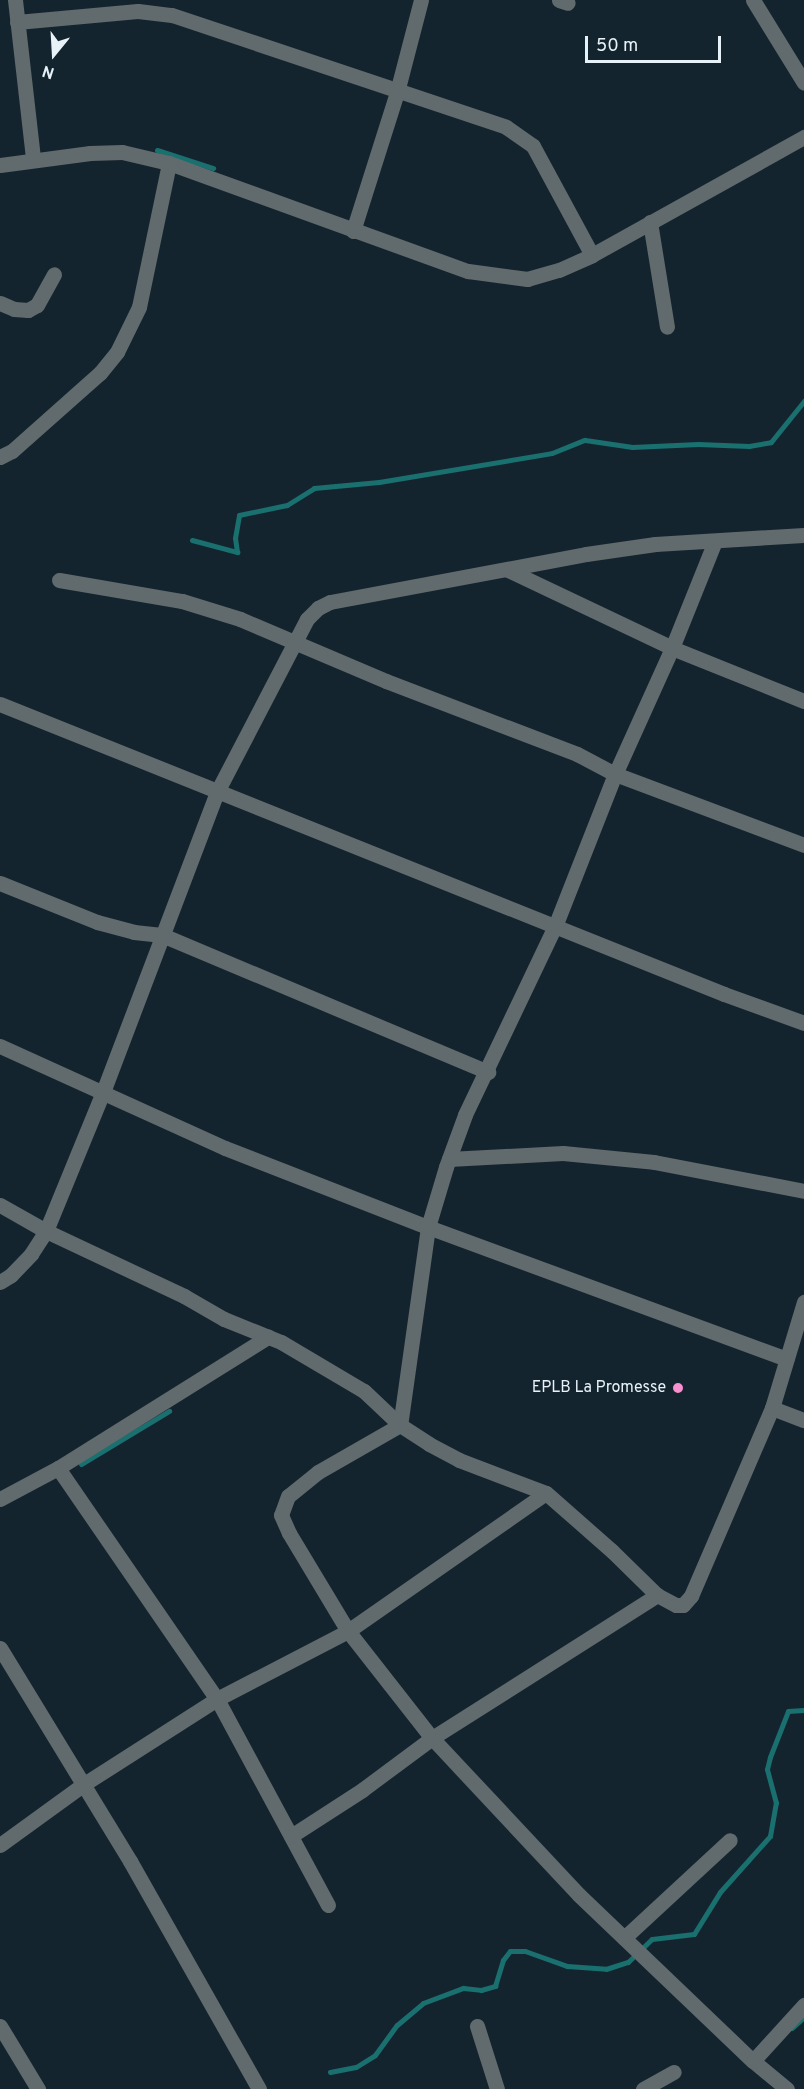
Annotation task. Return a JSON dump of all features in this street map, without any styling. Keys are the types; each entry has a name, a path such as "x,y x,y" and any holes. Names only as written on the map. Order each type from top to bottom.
{"street":[{"path":"15,0 33,159"},
{"path":"353,231 398,92 421,0"},
{"path":"753,0 804,83"},
{"path":"17,22 138,11 172,15 506,127 520,134 533,146 592,255"},
{"path":"0,165 33,159 122,152 169,163 468,271 527,279 559,270 592,255 804,137"},
{"path":"0,457 12,451 100,373 117,352 139,307 169,163"},
{"path":"650,222 668,327"},
{"path":"0,303 14,309 28,310 37,305 54,274"},
{"path":"0,1282 11,1275 31,1254 46,1231 103,1092 218,790 306,619 318,608 330,602 598,552 656,544 804,535"},
{"path":"400,1425 428,1227 449,1159 465,1115 488,1072 555,926 615,774 672,648 715,541"},
{"path":"508,570 672,648 804,701"},
{"path":"59,580 182,602 240,619 293,643 578,754 615,774 804,845"},
{"path":"0,704 723,994 804,1023"},
{"path":"0,883 97,922 134,932 162,935 488,1072"},
{"path":"0,1046 225,1148 428,1227 787,1359"},
{"path":"449,1159 563,1153 654,1162 804,1191"},
{"path":"0,1205 46,1231 184,1296 224,1319 268,1336 364,1391 400,1425 459,1460 546,1493 612,1551 657,1595 676,1605 683,1605 691,1596 772,1408 804,1302"},
{"path":"0,1499 58,1468 268,1336"},
{"path":"772,1408 804,1420"},
{"path":"400,1425 318,1472 288,1496 282,1507 281,1515 289,1533 348,1631 432,1738 579,1895 753,2061 787,2089"},
{"path":"58,1468 217,1699 328,1905"},
{"path":"0,1845 84,1784 217,1699 348,1631 546,1493"},
{"path":"291,1836 362,1790 432,1738 657,1595"},
{"path":"0,1648 84,1784 259,2089"},
{"path":"624,1938 730,1840"},
{"path":"753,2061 804,2006"},
{"path":"0,2026 38,2089"},
{"path":"477,2026 497,2089"},
{"path":"643,2089 674,2072"}],"waterway":[{"path":"157,150 213,168"},
{"path":"192,540 237,552 235,538 239,515 287,505 314,488 379,482 552,453 585,440 632,447 698,444 749,446 771,442 804,401"},
{"path":"81,1464 169,1411"},
{"path":"330,2072 356,2067 375,2055 397,2025 423,2003 463,1988 481,1990 495,1986 503,1960 510,1951 525,1951 567,1966 606,1969 628,1962 652,1939 694,1934 720,1892 770,1836 776,1803 767,1769 770,1757 788,1711 804,1710"},
{"path":"792,2028 804,2017"}],"place":[{"name":"EPLB La Promesse","path":"678,1388"}]}
